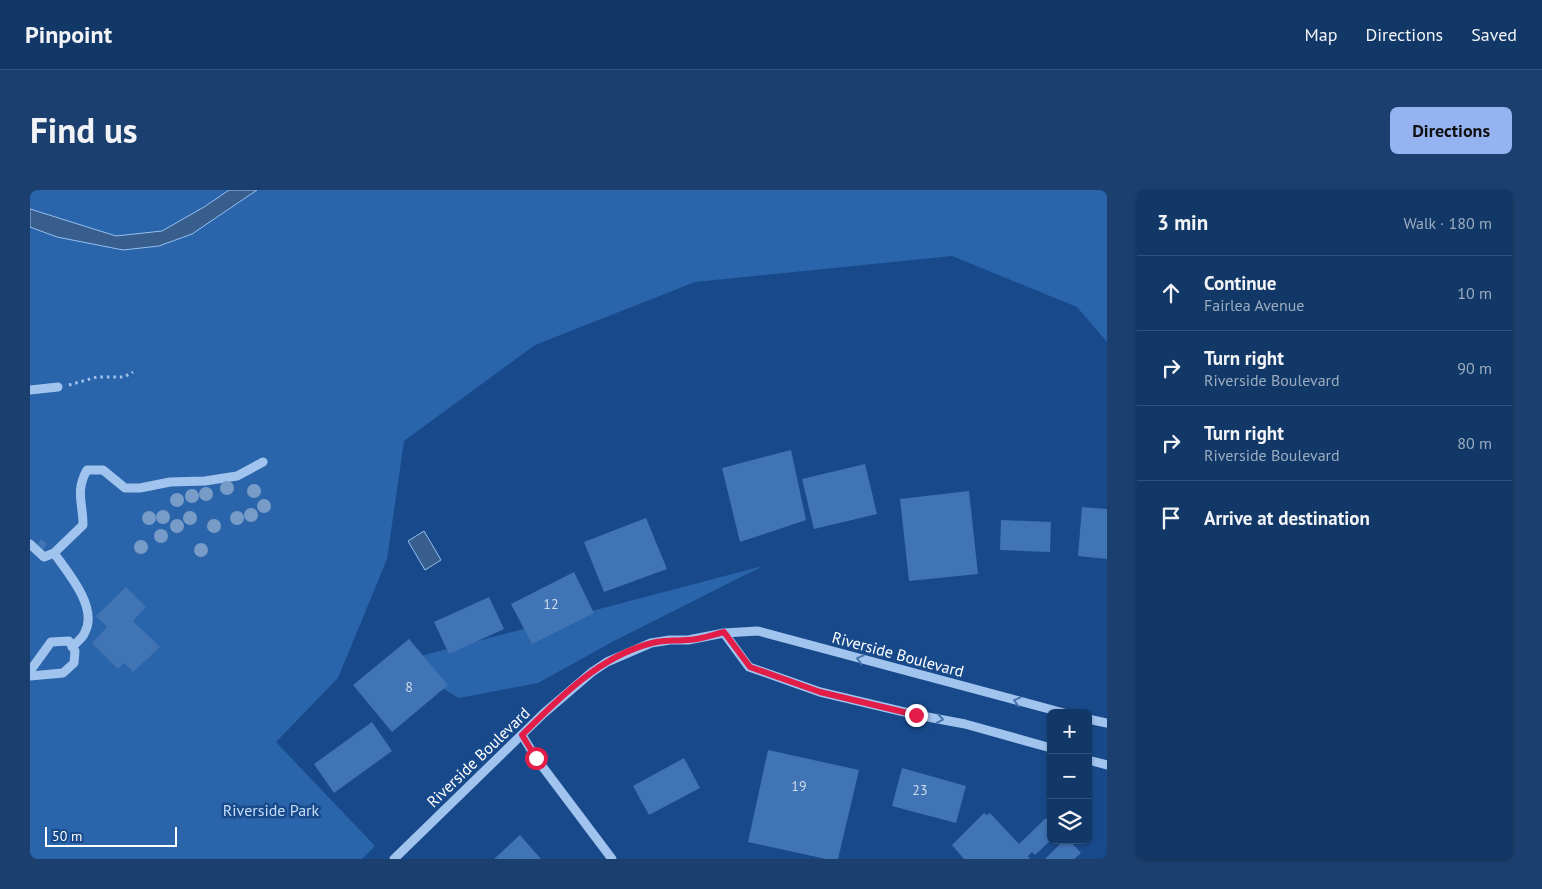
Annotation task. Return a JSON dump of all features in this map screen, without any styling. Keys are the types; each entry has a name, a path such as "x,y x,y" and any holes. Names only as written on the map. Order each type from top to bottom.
{"street":[{"path":"30,390 58,387"},
{"path":"30,544 44,557 54,553 83,525 83,510 80,496 82,480 87,470 103,470 125,488 140,488 170,482 205,481 237,476 263,462"},
{"path":"54,553 86,603 89,620 85,633 72,647"},
{"name":"Riverside Boulevard","path":"394,859 558,700 607,662 651,643 688,640 724,632 758,631 1049,709"},
{"path":"724,632 750,667 820,692 916,715 965,724 1047,747"},
{"path":"30,671 52,642 69,641 75,651 74,663 63,673 30,676"},
{"path":"1092,720 1107,723"},
{"path":"522,735 536,758 612,859"},
{"path":"1092,761 1107,765"}],"path":[{"path":"58,387 97,377 124,377 133,372"}],"green space":[{"name":"Riverside Park","path":"30,190 1107,190 1107,342 1077,307 952,256 695,282 535,345 404,441 387,559 338,678 276,742 375,846 362,859 30,859"},
{"path":"763,566 612,642 538,683 459,698 398,662"}],"shaded area":[{"path":"229,190 257,190 192,234 159,246 123,250 57,237 30,227 30,209 116,236 162,231"},
{"path":"424,531 441,560 425,570 408,541"}],"building":[{"path":"791,450 806,520 740,542 722,468"},
{"path":"865,464 877,514 814,529 802,479"},
{"path":"969,491 978,574 909,581 900,499"},
{"path":"1082,507 1107,509 1107,559 1078,556"},
{"path":"646,518 667,569 604,592 584,542"},
{"path":"1001,520 1051,522 1050,552 1000,550"},
{"path":"41,539 47,544 43,551 36,547"},
{"path":"574,572 594,613 532,644 511,604"},
{"path":"126,587 146,607 133,621 160,647 133,672 124,663 118,669 92,643 107,627 96,616"},
{"path":"489,597 504,629 449,654 434,622"},
{"path":"409,639 448,685 392,732 353,685"},
{"path":"372,722 392,751 334,793 314,764"},
{"path":"768,750 859,770 838,859 826,859 748,842"},
{"path":"684,758 700,788 649,815 633,786"},
{"path":"902,768 966,786 956,823 892,806"},
{"path":"984,813 987,815 990,813 1019,844 1046,818 1047,819 1047,844 1035,855 1032,852 1028,856 1030,859 964,859 952,845"},
{"path":"520,835 541,859 494,859"},
{"path":"1060,844 1073,844 1081,853 1074,859 1045,859"}],"route":[{"path":"536,758 522,735 558,700 592,672 607,662 651,643 688,640 724,632 750,667 820,692 916,715"}]}
